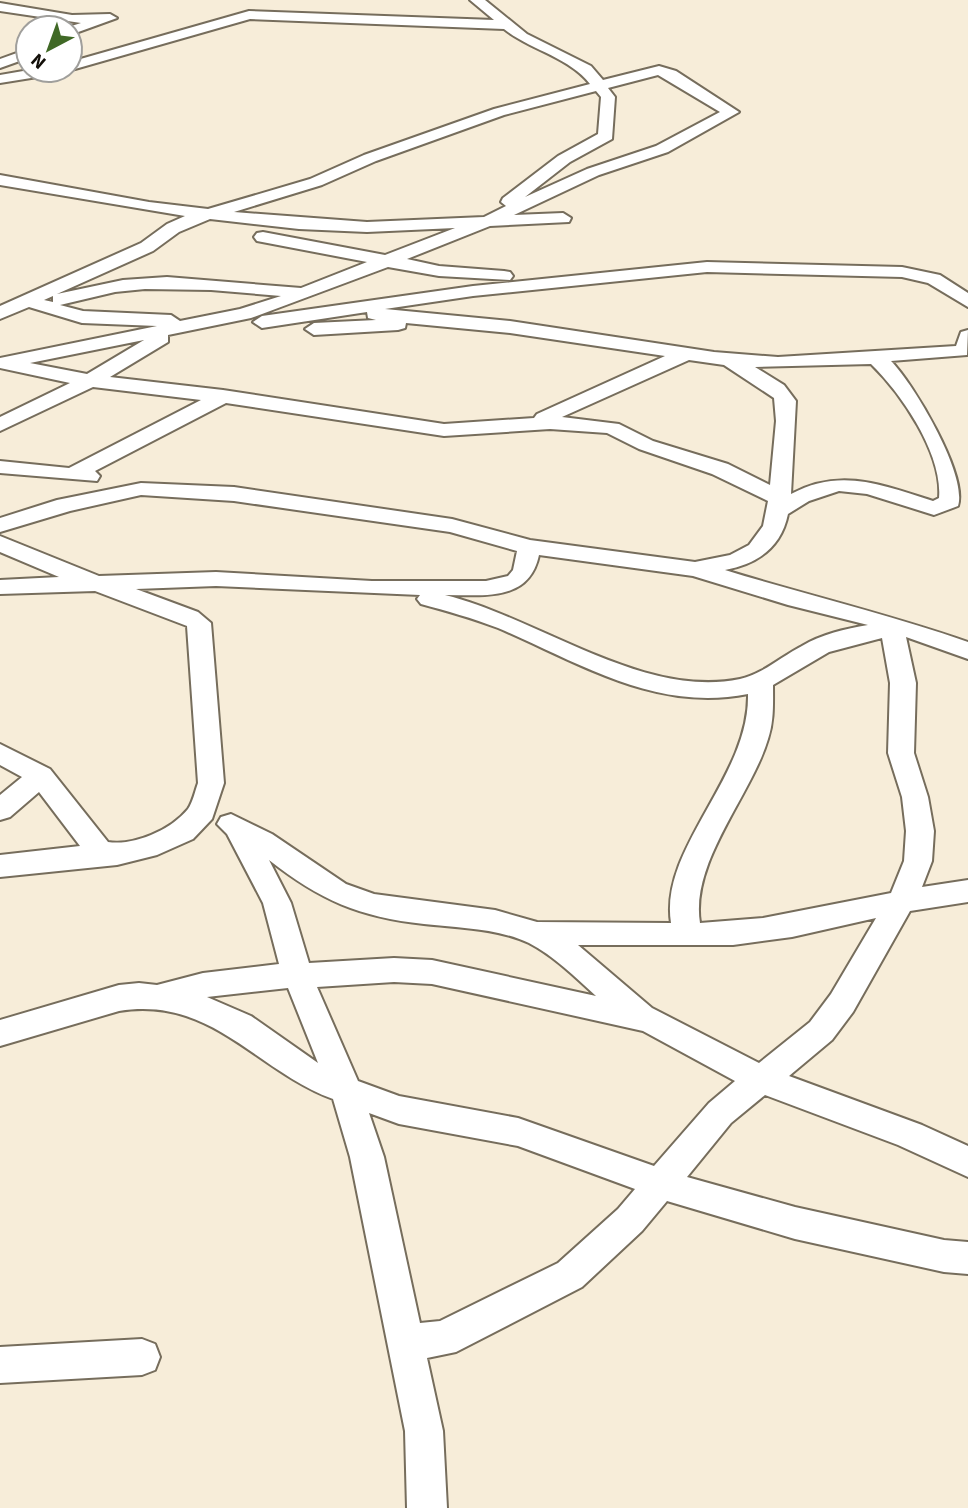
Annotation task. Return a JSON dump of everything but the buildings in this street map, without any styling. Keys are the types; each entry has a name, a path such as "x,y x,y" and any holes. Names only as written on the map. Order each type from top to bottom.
{"street":[{"path":"0,7 10,0"},
{"path":"477,0 522,37 575,60 601,84 608,97 606,136 544,172 491,219"},
{"path":"0,7 42,14"},
{"path":"84,62 249,15 506,25"},
{"path":"84,19 110,18 84,26"},
{"path":"0,311 106,267 147,247 187,221 316,182 370,158 499,112 601,84 664,71 731,112 662,149 593,172 491,219 262,309 197,324 170,327 82,317 26,302"},
{"path":"0,180 149,207 299,224 367,227 491,219 563,218"},
{"path":"149,207 162,223 163,235"},
{"path":"187,221 439,271 544,282"},
{"path":"226,327 544,282 707,267 878,270 934,279 968,301"},
{"path":"473,291 506,276"},
{"path":"26,302 65,298 125,285 189,283 303,294 370,306"},
{"path":"0,425 90,381 139,344 170,327 189,283"},
{"path":"338,310 510,327 714,358 800,363 960,351 965,348 968,336"},
{"path":"197,324 328,329 423,320"},
{"path":"1,367 139,344"},
{"path":"131,386 139,344"},
{"path":"526,425 631,381 686,354"},
{"path":"779,505 821,486 846,484 874,488 934,508 950,501 953,492 939,452 904,388 874,356"},
{"path":"696,569 736,561 755,552 775,523 789,412 786,399 757,376 714,358"},
{"path":"1,367 90,381 223,396 444,430 550,423 612,428 646,446 731,474 779,505"},
{"path":"73,474 223,396"},
{"path":"0,467 104,477 141,489 234,494 415,520 487,533 530,547 696,569 968,651"},
{"path":"0,525 65,505 141,489"},
{"path":"0,543 73,577 102,583 190,617 199,623 211,783 210,799 203,813 190,826 155,844 119,854 0,866"},
{"path":"0,587 216,579 372,588 506,585 516,581 524,571 530,547"},
{"path":"201,633 205,604 216,579"},
{"path":"372,588 461,606 601,667 670,690 719,690 760,685 780,667 822,645 892,626"},
{"path":"404,1342 443,1339 570,1275 630,1220 720,1113 821,1031 842,1003 902,899 918,861 920,831 915,797 901,753 903,683 892,626"},
{"path":"688,935 684,900 728,795 748,761 763,701 760,685"},
{"path":"0,753 41,776 99,851 119,854"},
{"path":"0,810 41,776"},
{"path":"203,813 266,840 314,879 354,900 511,926 537,934 556,944 650,1020 760,1079 910,1135 968,1162"},
{"path":"237,826 277,903 297,974 346,1091 367,1157 427,1449 426,1508"},
{"path":"537,934 586,931 688,935 735,933 902,899 968,891"},
{"path":"156,997 197,985 297,974 414,970 650,1020"},
{"path":"0,1033 120,998 156,997 178,1000 216,1013 240,1025 318,1080 399,1110 518,1132 660,1183 794,1223 944,1256 968,1258"},
{"path":"0,1365 142,1357"}]}
